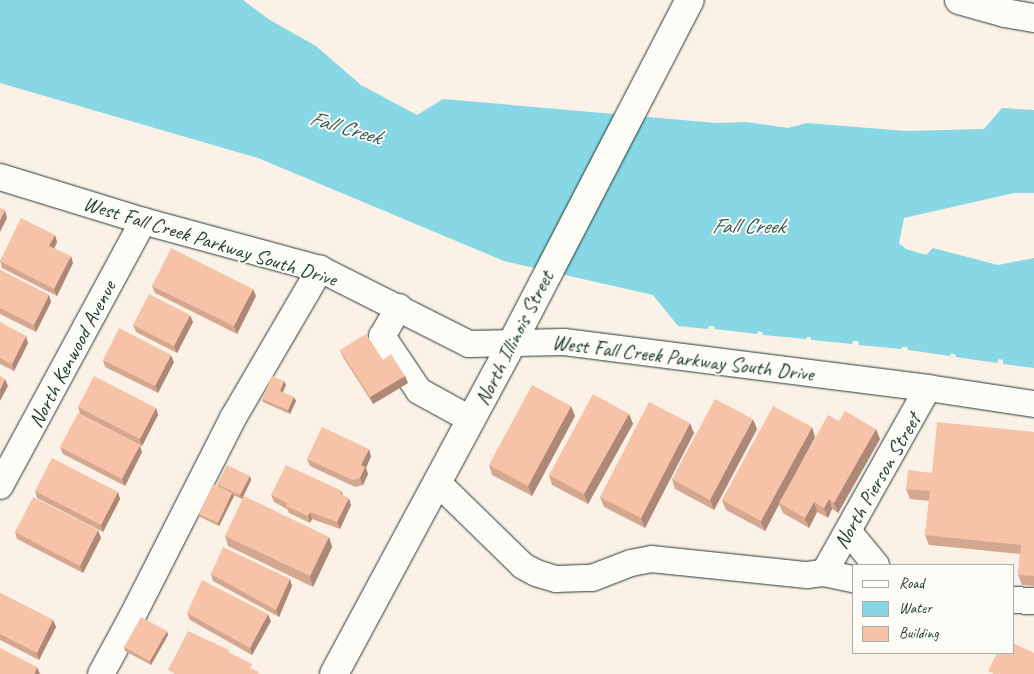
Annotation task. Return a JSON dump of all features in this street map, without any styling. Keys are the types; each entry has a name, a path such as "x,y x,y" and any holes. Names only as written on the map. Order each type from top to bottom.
{"main road":[{"path":"959,0 1005,13 1034,18"},
{"name":"North Illinois Street","path":"334,674 472,420 684,11"}],"street":[{"name":"West Fall Creek Parkway South Drive","path":"0,178 143,221 320,269 470,344 564,342 928,388 1034,404"},
{"name":"North Kenwood Avenue","path":"0,486 143,221"},
{"path":"100,674 132,617 233,418 320,269"},
{"path":"398,307 382,336 419,392 472,420"},
{"name":"North Pierson Street","path":"824,573 928,388"},
{"path":"437,482 523,566 536,573 556,579 592,578 630,563 651,558 807,575 824,573 852,579"},
{"path":"848,530 875,564"},
{"path":"1014,600 1034,601"}],"water":[{"name":"Fall Creek","path":"0,0 243,0 270,20 316,46 361,85 417,115 443,99 717,123 746,122 788,128 807,123 906,131 984,129 1002,108 1034,110 1034,193 1014,193 904,218 899,243 906,249 926,255 933,248 998,265 1034,258 1034,368 1003,364 1003,360 999,359 997,363 956,357 955,354 950,356 908,350 907,347 902,347 901,349 859,345 858,341 853,341 852,344 811,340 811,337 806,339 763,335 762,332 758,331 757,334 715,329 714,326 709,326 708,329 678,326 653,295 504,261 258,158 0,83"}],"building":[{"path":"0,208 5,210 0,220"},
{"path":"21,218 55,235 49,246 71,256 54,289 0,261"},
{"path":"171,248 253,289 234,326 152,286"},
{"path":"0,270 49,295 34,325 0,308"},
{"path":"149,294 190,315 174,346 133,325"},
{"path":"0,322 26,336 12,364 0,358"},
{"path":"119,328 171,355 155,386 103,360"},
{"path":"366,334 383,360 391,354 405,376 370,397 340,350"},
{"path":"0,376 5,379 0,389"},
{"path":"94,376 156,408 140,439 78,407"},
{"path":"272,376 284,381 280,391 294,397 288,410 262,399"},
{"path":"532,385 571,406 528,486 489,465"},
{"path":"593,394 629,414 584,494 549,475"},
{"path":"715,399 753,419 710,500 672,479"},
{"path":"649,402 690,423 641,518 600,497"},
{"path":"773,406 812,427 761,521 722,500"},
{"path":"845,411 876,429 834,503 829,499 824,508 814,502 805,518 779,503 828,415 839,421"},
{"path":"78,413 140,445 122,479 60,447"},
{"path":"937,422 1034,432 1034,576 1018,575 1021,545 925,535 930,491 906,489 908,470 932,473"},
{"path":"322,427 369,449 361,465 365,467 360,478 353,480 307,459"},
{"path":"52,458 118,492 101,525 35,491"},
{"path":"227,465 250,476 240,495 217,484"},
{"path":"286,465 342,491 340,494 349,498 337,522 310,512 308,516 286,506 287,503 271,495"},
{"path":"213,484 232,493 218,523 199,514"},
{"path":"244,496 329,537 310,576 225,536"},
{"path":"33,497 98,530 80,566 15,532"},
{"path":"223,547 290,579 276,610 211,574"},
{"path":"202,580 268,614 250,648 187,613"},
{"path":"0,593 53,620 37,653 0,634"},
{"path":"141,617 167,631 150,661 124,647"},
{"path":"188,631 229,650 228,652 252,664 250,668 259,672 258,674 175,674 168,670"},
{"path":"1014,643 1034,653 1034,674 994,674 988,671 996,654 1014,654"},
{"path":"0,648 37,667 34,674 0,674"}]}
